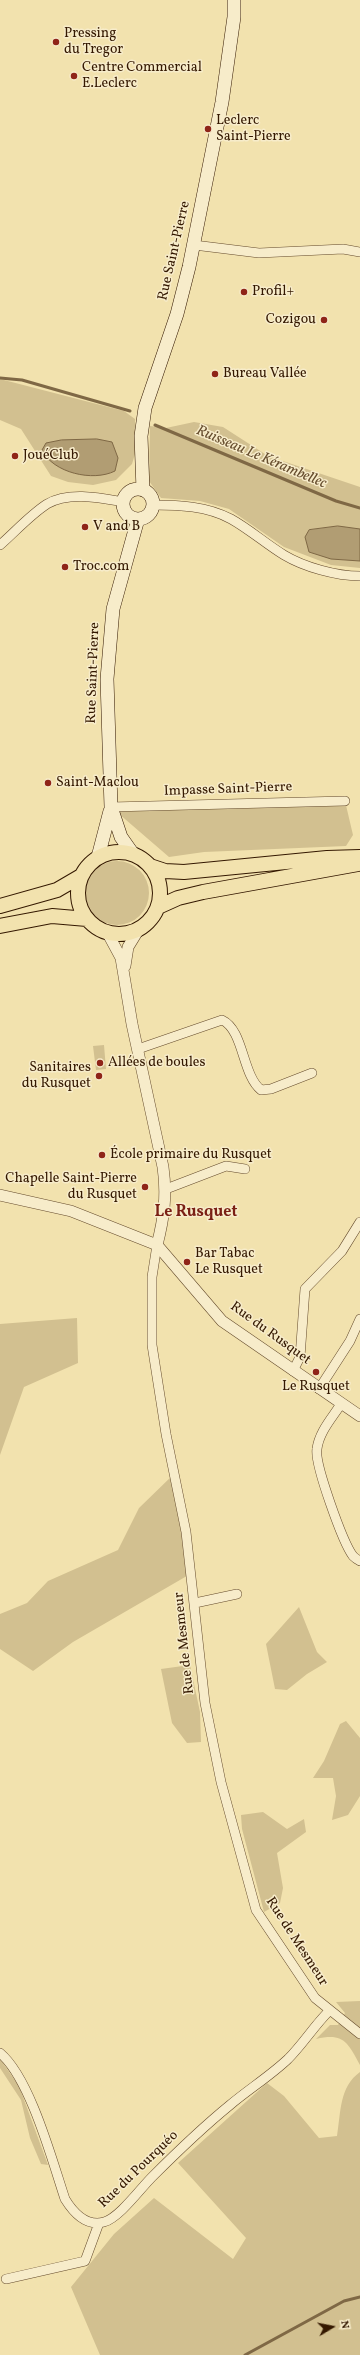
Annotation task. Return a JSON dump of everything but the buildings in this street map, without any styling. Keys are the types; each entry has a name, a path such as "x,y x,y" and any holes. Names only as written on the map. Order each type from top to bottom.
{"main road":[{"name":"Rue Saint-Pierre","path":"143,490 141,436 145,408 177,314 194,245 222,102 234,17 234,0"},
{"name":"Rue Saint-Pierre","path":"234,17 241,0"},
{"path":"143,490 151,496 153,505 149,514 138,519 129,515 124,502 130,492 143,490"},
{"name":"Rue Saint-Pierre","path":"98,857 111,807 107,679 109,634 118,587 138,519"},
{"name":"Rue Saint-Pierre","path":"111,807 121,837 133,854"},
{"path":"150,866 159,885 158,907 150,920 139,929 127,934 107,932 96,927 87,919 78,898 81,876 88,865 98,857 115,852 133,854 150,866 165,871 184,872 327,858 360,857"},
{"path":"158,907 178,898 229,886 360,864"},
{"path":"0,906 57,890 81,876"},
{"path":"0,926 52,916 87,919"}],"street":[{"path":"194,245 259,253 343,249 360,252"},
{"path":"0,545 47,504 57,500 102,497 124,502"},
{"path":"153,505 192,507 210,511 230,519 285,556 319,569 360,576"},
{"name":"Impasse Saint-Pierre","path":"111,807 345,801"},
{"path":"124,975 128,947 139,929"},
{"path":"0,1195 71,1211 157,1245 165,1213 166,1189 154,1118 138,1049 121,958 107,932"},
{"path":"138,1049 222,1020 232,1028 254,1082 261,1090 271,1089 312,1073"},
{"path":"166,1189 226,1166 245,1170"},
{"path":"293,1371 300,1357 305,1289 342,1251 360,1222"},
{"name":"Rue du Rusquet","path":"157,1245 222,1321 360,1416"},
{"name":"Rue de Mesmeur","path":"157,1245 152,1277 152,1345 166,1434 186,1532 205,1703 212,1744 256,1910 315,1998 329,2011 360,2034"},
{"path":"319,1389 350,1341 360,1319"},
{"path":"341,1404 319,1437 316,1451 318,1465 343,1538 353,1556 360,1561"},
{"path":"195,1603 237,1594"},
{"name":"Rue du Pourquéo","path":"0,2053 9,2060 24,2086 71,2209 87,2221 99,2223 113,2218 171,2158 217,2115 287,2060 303,2043 314,2026 329,2011"},
{"path":"6,2279 85,2261 99,2223"}],"shaded area":[{"path":"0,379 124,411 135,419 135,454 132,464 116,480 93,485 68,482 51,476 21,429 0,420"},
{"path":"194,422 223,427 268,456 360,487 360,568 331,565 284,547 229,509 200,501 161,498 149,481 150,426 166,428"},
{"path":"97,439 112,442 118,458 115,471 96,476 74,473 55,465 47,458 42,450 46,443 61,440"},
{"path":"338,526 360,529 360,561 331,559 309,552 305,537 309,530"},
{"path":"345,801 353,835 346,846 204,852 169,857 111,807"},
{"path":"111,861 123,861 140,870 147,881 149,893 147,905 140,916 123,925 111,925 99,920 90,911 85,899 85,887 90,875 99,866"},
{"name":"Allées de boules","path":"104,1045 106,1069 96,1070 93,1046"},
{"path":"77,1318 78,1363 24,1387 0,1455 0,1324"},
{"path":"175,1473 192,1573 73,1642 33,1671 0,1649 0,1614 27,1603 48,1581 118,1550 139,1508"},
{"path":"299,1607 317,1652 327,1662 307,1674 287,1690 275,1689 266,1644"},
{"path":"190,1665 200,1712 201,1742 187,1743 172,1723 161,1669"},
{"path":"346,1721 360,1738 360,1796 348,1815 332,1820 336,1796 333,1778 313,1778 324,1761 340,1724"},
{"path":"263,1812 287,1829 304,1819 306,1832 277,1853 283,1888 280,1903 264,1912 242,1829 241,1815"},
{"path":"360,2001 360,2065 347,2045 338,2038 325,2037 316,2039 330,2025 338,2025 345,2013 336,2002"},
{"path":"0,2059 19,2086 48,2165 41,2164 30,2138 21,2100 0,2068"},
{"path":"360,2072 360,2355 100,2355 71,2287 114,2234 154,2198 233,2259 246,2238 178,2163 267,2083 284,2096 319,2138 337,2136 342,2101 348,2085"}],"waterway":[{"name":"Ruisseau Le Kérambellec","path":"0,378 22,380 130,411"},
{"name":"Ruisseau Le Kérambellec","path":"155,425 336,501 360,508"},
{"path":"245,2355 344,2301 360,2297"}],"place":[{"name":"Pressing du Tregor","path":"56,42"},
{"name":"Centre Commercial E.Leclerc","path":"74,76"},
{"name":"Leclerc Saint-Pierre","path":"208,129"},
{"name":"Profil+","path":"244,292"},
{"name":"Cozigou","path":"324,320"},
{"name":"Bureau Vallée","path":"215,374"},
{"name":"JouéClub","path":"15,456"},
{"name":"V and B","path":"85,527"},
{"name":"Troc.com","path":"65,567"},
{"name":"Saint-Maclou","path":"48,783"},
{"name":"Allées de boules","path":"100,1063"},
{"name":"Sanitaires du Rusquet","path":"99,1076"},
{"name":"École primaire du Rusquet","path":"102,1155"},
{"name":"Chapelle Saint-Pierre du Rusquet","path":"145,1187"},
{"name":"Bar Tabac Le Rusquet","path":"187,1262"},
{"name":"Le Rusquet","path":"316,1372"}],"district":[{"name":"Le Rusquet","path":"196,1213"}]}
